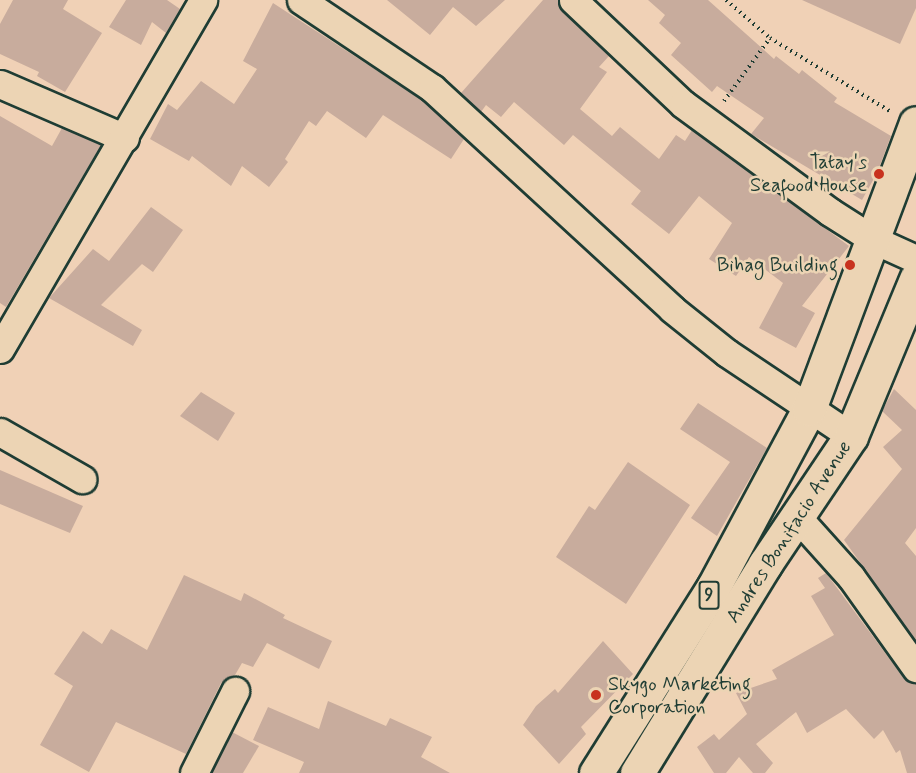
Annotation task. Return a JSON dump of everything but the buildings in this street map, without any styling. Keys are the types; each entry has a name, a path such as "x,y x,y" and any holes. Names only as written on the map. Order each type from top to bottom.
{"highway":[{"name":"Andres Bonifacio Avenue","path":"596,773 713,588 809,409 916,125"},
{"name":"Andres Bonifacio Avenue","path":"637,773 851,436 915,288"}],"street":[{"path":"0,349 203,0"},
{"path":"301,0 432,88 672,309 809,409 851,436"},
{"path":"573,0 648,73 709,122 830,212 874,240 916,259"},
{"path":"0,84 124,138"},
{"path":"0,432 82,479"},
{"path":"798,518 851,577 916,668"},
{"path":"194,773 235,690"}],"path":[{"path":"726,0 770,38 916,125"},
{"path":"709,122 770,38"}],"place":[{"name":"Tatay's Seafood House","path":"879,174"},
{"name":"Bihag Building","path":"850,265"},
{"name":"Skygo Marketing Corporation","path":"596,695"}]}
